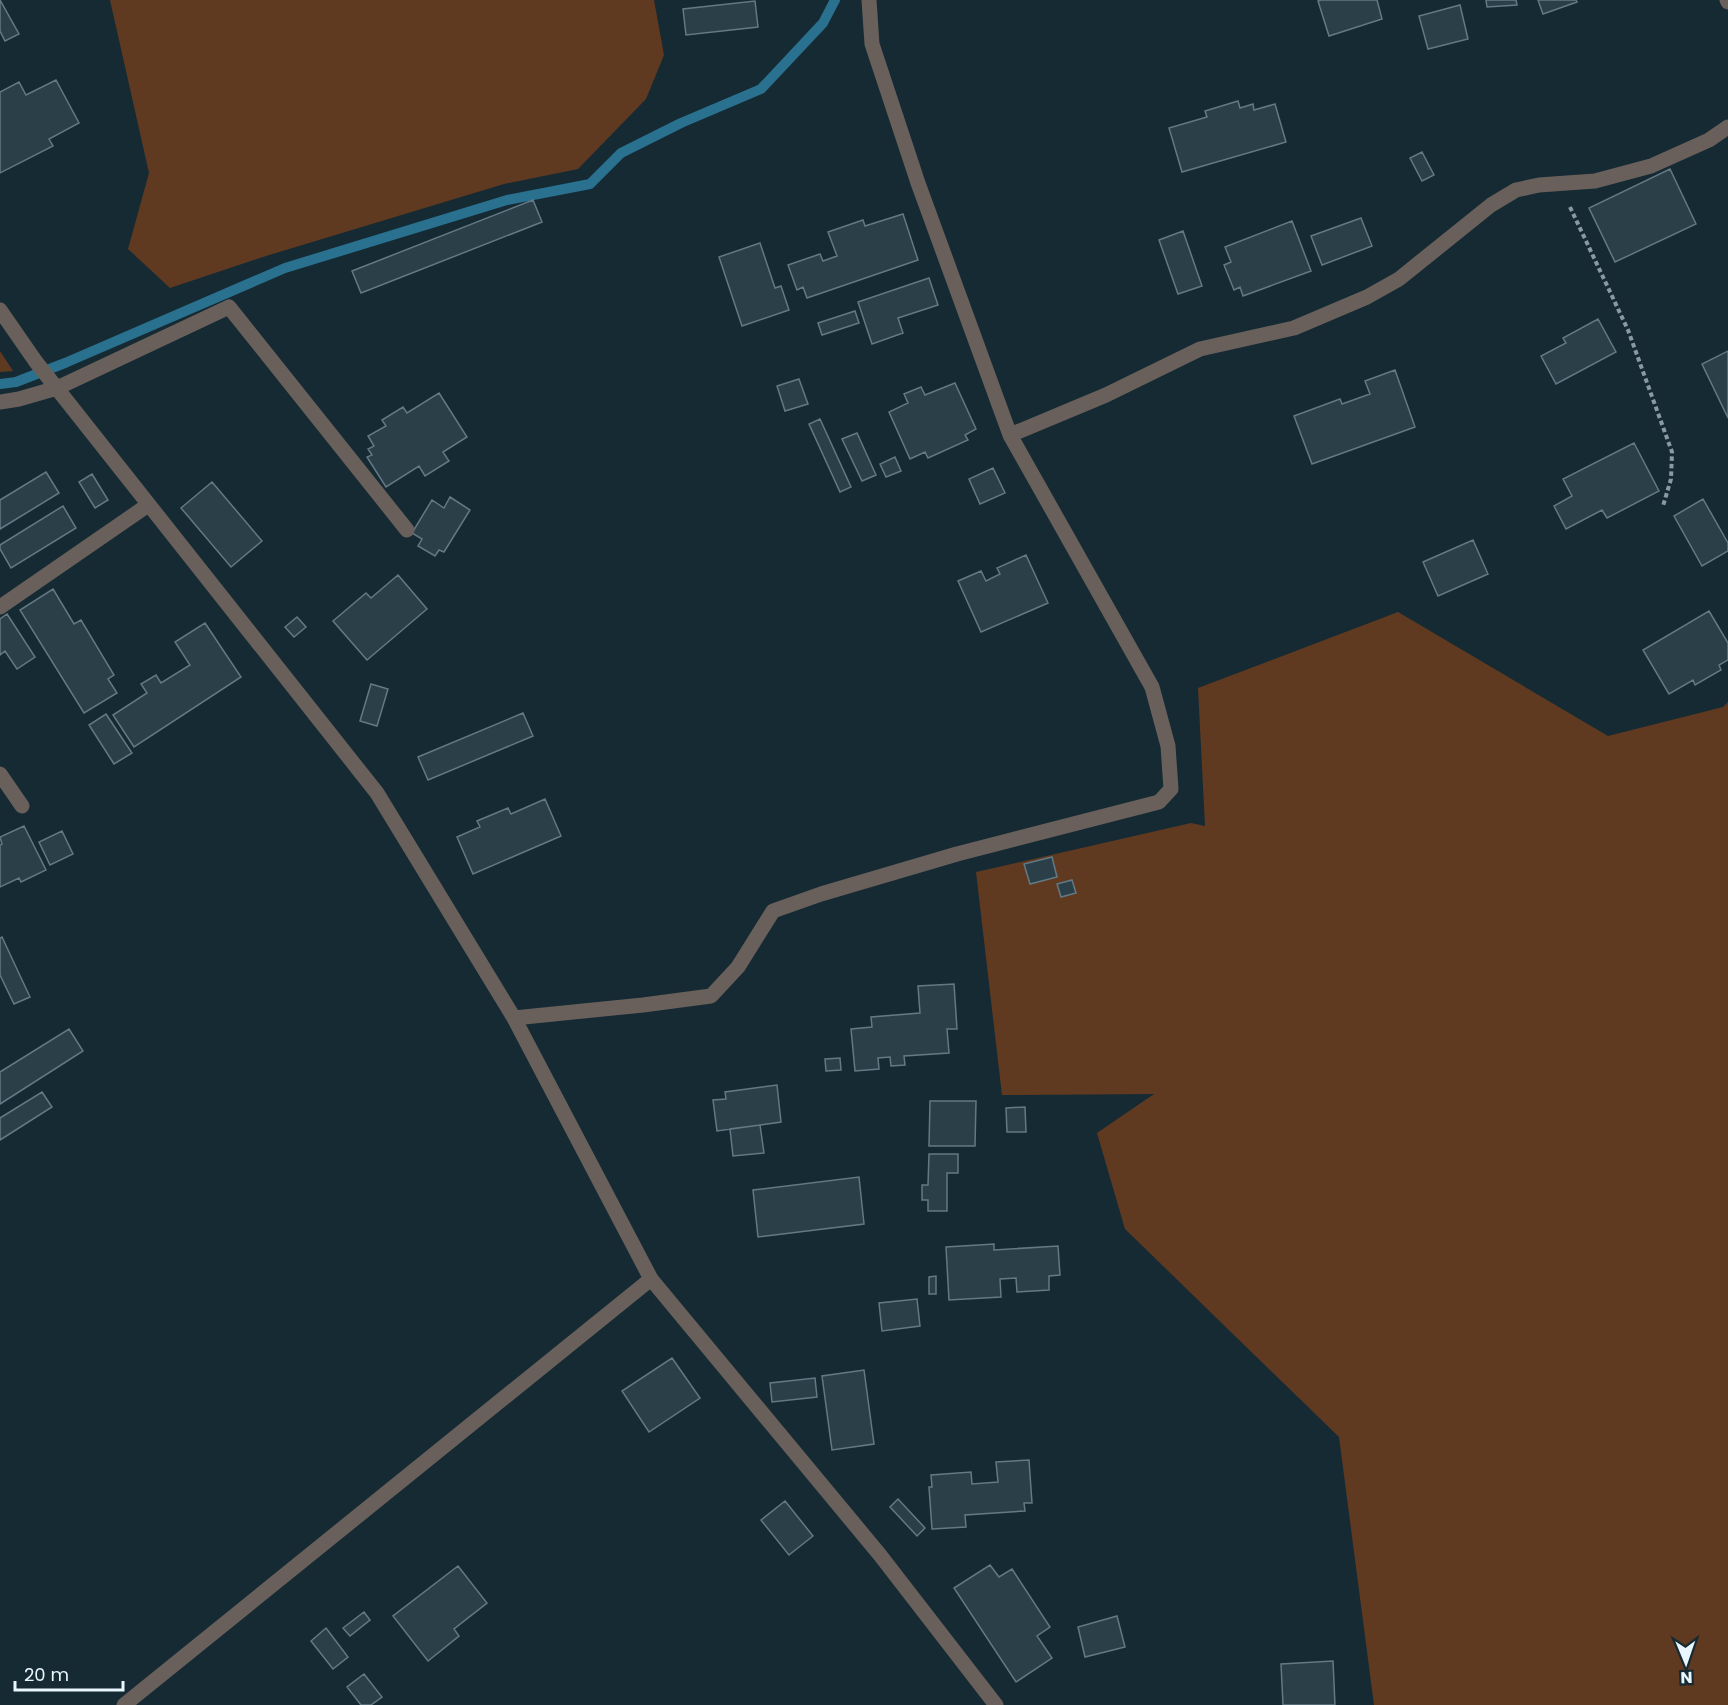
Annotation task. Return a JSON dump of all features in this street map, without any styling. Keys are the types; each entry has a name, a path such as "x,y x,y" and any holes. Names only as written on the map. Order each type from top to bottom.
{"street":[{"path":"514,1018 711,996 738,967 772,911 821,894 957,854 1159,802 1171,789 1168,746 1152,687 1010,435 918,183 872,44 869,0"},
{"path":"1010,435 1106,394 1200,349 1294,328 1366,297 1399,279 1491,205 1516,190 1539,185 1595,181 1651,166 1709,140 1728,127"},
{"path":"0,402 57,388 229,307 406,530"},
{"path":"0,309 36,362 148,506 377,793 514,1018 651,1279 880,1555 996,1705"},
{"path":"0,607 148,506"},
{"path":"0,774 22,806"},
{"path":"124,1705 651,1279"}],"path":[{"path":"1560,185 1628,330 1672,452 1671,478 1663,506"}],"shaded area":[{"path":"110,0 654,0 664,55 646,99 578,169 504,184 266,256 170,288 128,249 149,173"},
{"path":"0,351 13,371 0,372"},
{"path":"1398,612 1608,736 1723,707 1728,702 1728,1705 1374,1705 1339,1437 1125,1229 1097,1133 1154,1094 1002,1095 976,872 1191,823 1205,826 1198,688"}],"building":[{"path":"0,0 19,34 5,41 0,31"},
{"path":"1377,0 1382,19 1329,36 1318,1"},
{"path":"1486,0 1516,0 1517,5 1487,7"},
{"path":"1538,0 1576,0 1577,2 1543,14"},
{"path":"755,1 758,27 686,35 683,9"},
{"path":"1460,5 1468,39 1428,49 1419,16"},
{"path":"56,80 79,123 49,139 53,146 0,173 0,92 19,82 26,95"},
{"path":"1238,101 1240,108 1253,104 1254,110 1275,104 1286,142 1182,172 1169,128 1207,117 1205,111"},
{"path":"1422,152 1434,175 1422,181 1410,158"},
{"path":"1670,169 1696,224 1615,262 1589,208"},
{"path":"533,200 542,222 361,293 352,271"},
{"path":"903,214 918,260 807,298 803,287 797,290 788,265 820,254 823,261 837,256 828,232 863,220 865,226"},
{"path":"1361,218 1372,246 1322,265 1311,236"},
{"path":"1292,221 1311,271 1243,296 1240,287 1234,290 1224,265 1231,262 1225,247"},
{"path":"1183,231 1202,286 1178,294 1159,240"},
{"path":"760,243 775,288 781,286 789,310 742,326 719,257"},
{"path":"929,278 938,305 898,318 903,333 872,344 858,302"},
{"path":"855,311 859,323 822,335 818,323"},
{"path":"1598,319 1616,352 1556,384 1541,356 1566,343 1563,338"},
{"path":"1728,351 1728,418 1702,364"},
{"path":"1395,370 1415,427 1312,464 1294,416 1340,399 1342,404 1370,394 1365,381"},
{"path":"799,379 808,404 785,411 777,386"},
{"path":"955,383 976,429 965,435 968,440 928,458 925,452 910,459 889,412 908,403 904,394 921,387 925,395"},
{"path":"439,393 467,437 443,452 449,461 425,476 419,466 386,487 367,457 372,455 368,449 374,446 368,436 386,426 382,420 403,407 407,413"},
{"path":"820,419 851,487 840,492 809,424"},
{"path":"857,433 876,475 862,481 842,439"},
{"path":"1634,443 1659,491 1607,518 1602,510 1566,529 1554,506 1572,496 1563,479"},
{"path":"895,457 901,471 886,477 880,464"},
{"path":"993,468 1005,493 980,504 969,479"},
{"path":"46,472 59,493 0,529 0,500"},
{"path":"92,474 108,500 95,508 79,482"},
{"path":"212,482 262,541 231,567 181,508"},
{"path":"450,497 470,510 444,552 439,550 435,556 418,546 422,539 412,533 432,500 444,508"},
{"path":"1703,499 1728,543 1728,551 1702,566 1674,516"},
{"path":"63,506 76,528 11,568 0,545"},
{"path":"1473,540 1488,574 1438,596 1423,562"},
{"path":"1026,555 1048,603 981,632 958,581 981,571 986,581 1000,574 997,568"},
{"path":"398,575 427,609 367,660 333,621 366,593 371,598"},
{"path":"53,589 74,624 81,620 114,675 108,679 117,693 84,713 20,610"},
{"path":"1709,611 1728,643 1728,660 1719,665 1721,670 1695,685 1693,680 1669,694 1643,650"},
{"path":"7,614 35,657 17,669 5,651 0,655 0,619"},
{"path":"297,617 306,627 294,637 285,627"},
{"path":"205,623 241,677 134,747 113,715 147,693 141,684 156,675 161,683 190,665 175,642"},
{"path":"371,684 388,689 377,726 360,721"},
{"path":"523,713 533,736 428,780 418,757"},
{"path":"106,714 132,753 114,764 89,725"},
{"path":"545,799 561,836 473,874 457,837 480,827 477,821 508,808 511,814"},
{"path":"24,826 46,870 21,882 19,878 0,887 0,845 2,844 0,837"},
{"path":"62,831 73,854 50,865 39,842"},
{"path":"1052,857 1057,877 1030,884 1024,864"},
{"path":"1072,880 1076,893 1061,897 1057,884"},
{"path":"2,937 30,997 14,1004 0,975 0,938"},
{"path":"954,984 957,1029 947,1029 949,1053 904,1056 905,1065 891,1066 890,1057 878,1058 879,1069 855,1071 851,1029 872,1027 871,1017 920,1013 918,986"},
{"path":"69,1029 83,1051 0,1104 0,1072"},
{"path":"840,1058 841,1070 826,1071 825,1059"},
{"path":"777,1085 781,1122 717,1131 713,1100 726,1099 725,1092"},
{"path":"42,1092 52,1107 0,1140 0,1118"},
{"path":"930,1101 976,1101 975,1146 929,1146"},
{"path":"1025,1107 1026,1132 1007,1132 1006,1108"},
{"path":"760,1125 764,1153 733,1156 730,1129"},
{"path":"929,1154 958,1154 958,1173 947,1173 947,1211 928,1211 928,1200 922,1200 922,1185 928,1185"},
{"path":"859,1177 864,1224 758,1237 753,1190"},
{"path":"994,1244 994,1250 1058,1246 1060,1275 1049,1276 1049,1290 1017,1292 1016,1278 1000,1279 1001,1297 949,1300 946,1247"},
{"path":"936,1276 936,1294 929,1294 929,1277"},
{"path":"917,1299 920,1326 882,1331 879,1303"},
{"path":"672,1358 700,1398 649,1432 622,1391"},
{"path":"864,1370 874,1444 832,1450 822,1376"},
{"path":"815,1378 817,1397 772,1402 770,1383"},
{"path":"1029,1460 1032,1503 1024,1503 1025,1511 965,1515 966,1527 932,1529 929,1487 932,1487 931,1475 971,1472 972,1484 998,1482 996,1462"},
{"path":"898,1499 925,1528 917,1536 890,1507"},
{"path":"785,1501 813,1536 789,1555 761,1520"},
{"path":"990,1565 999,1577 1012,1569 1050,1627 1037,1636 1052,1658 1016,1682 954,1588"},
{"path":"458,1566 487,1603 454,1629 459,1636 428,1661 393,1616"},
{"path":"364,1612 370,1620 350,1636 343,1628"},
{"path":"1117,1616 1125,1647 1085,1657 1078,1627"},
{"path":"326,1628 348,1657 333,1669 311,1641"},
{"path":"1333,1661 1335,1705 1283,1705 1281,1664"},
{"path":"364,1674 382,1697 371,1705 361,1705 347,1687"}],"waterway":[{"path":"0,384 16,382 65,363 285,268 507,200 590,184 621,153 681,123 761,89 823,23 835,0"}]}
